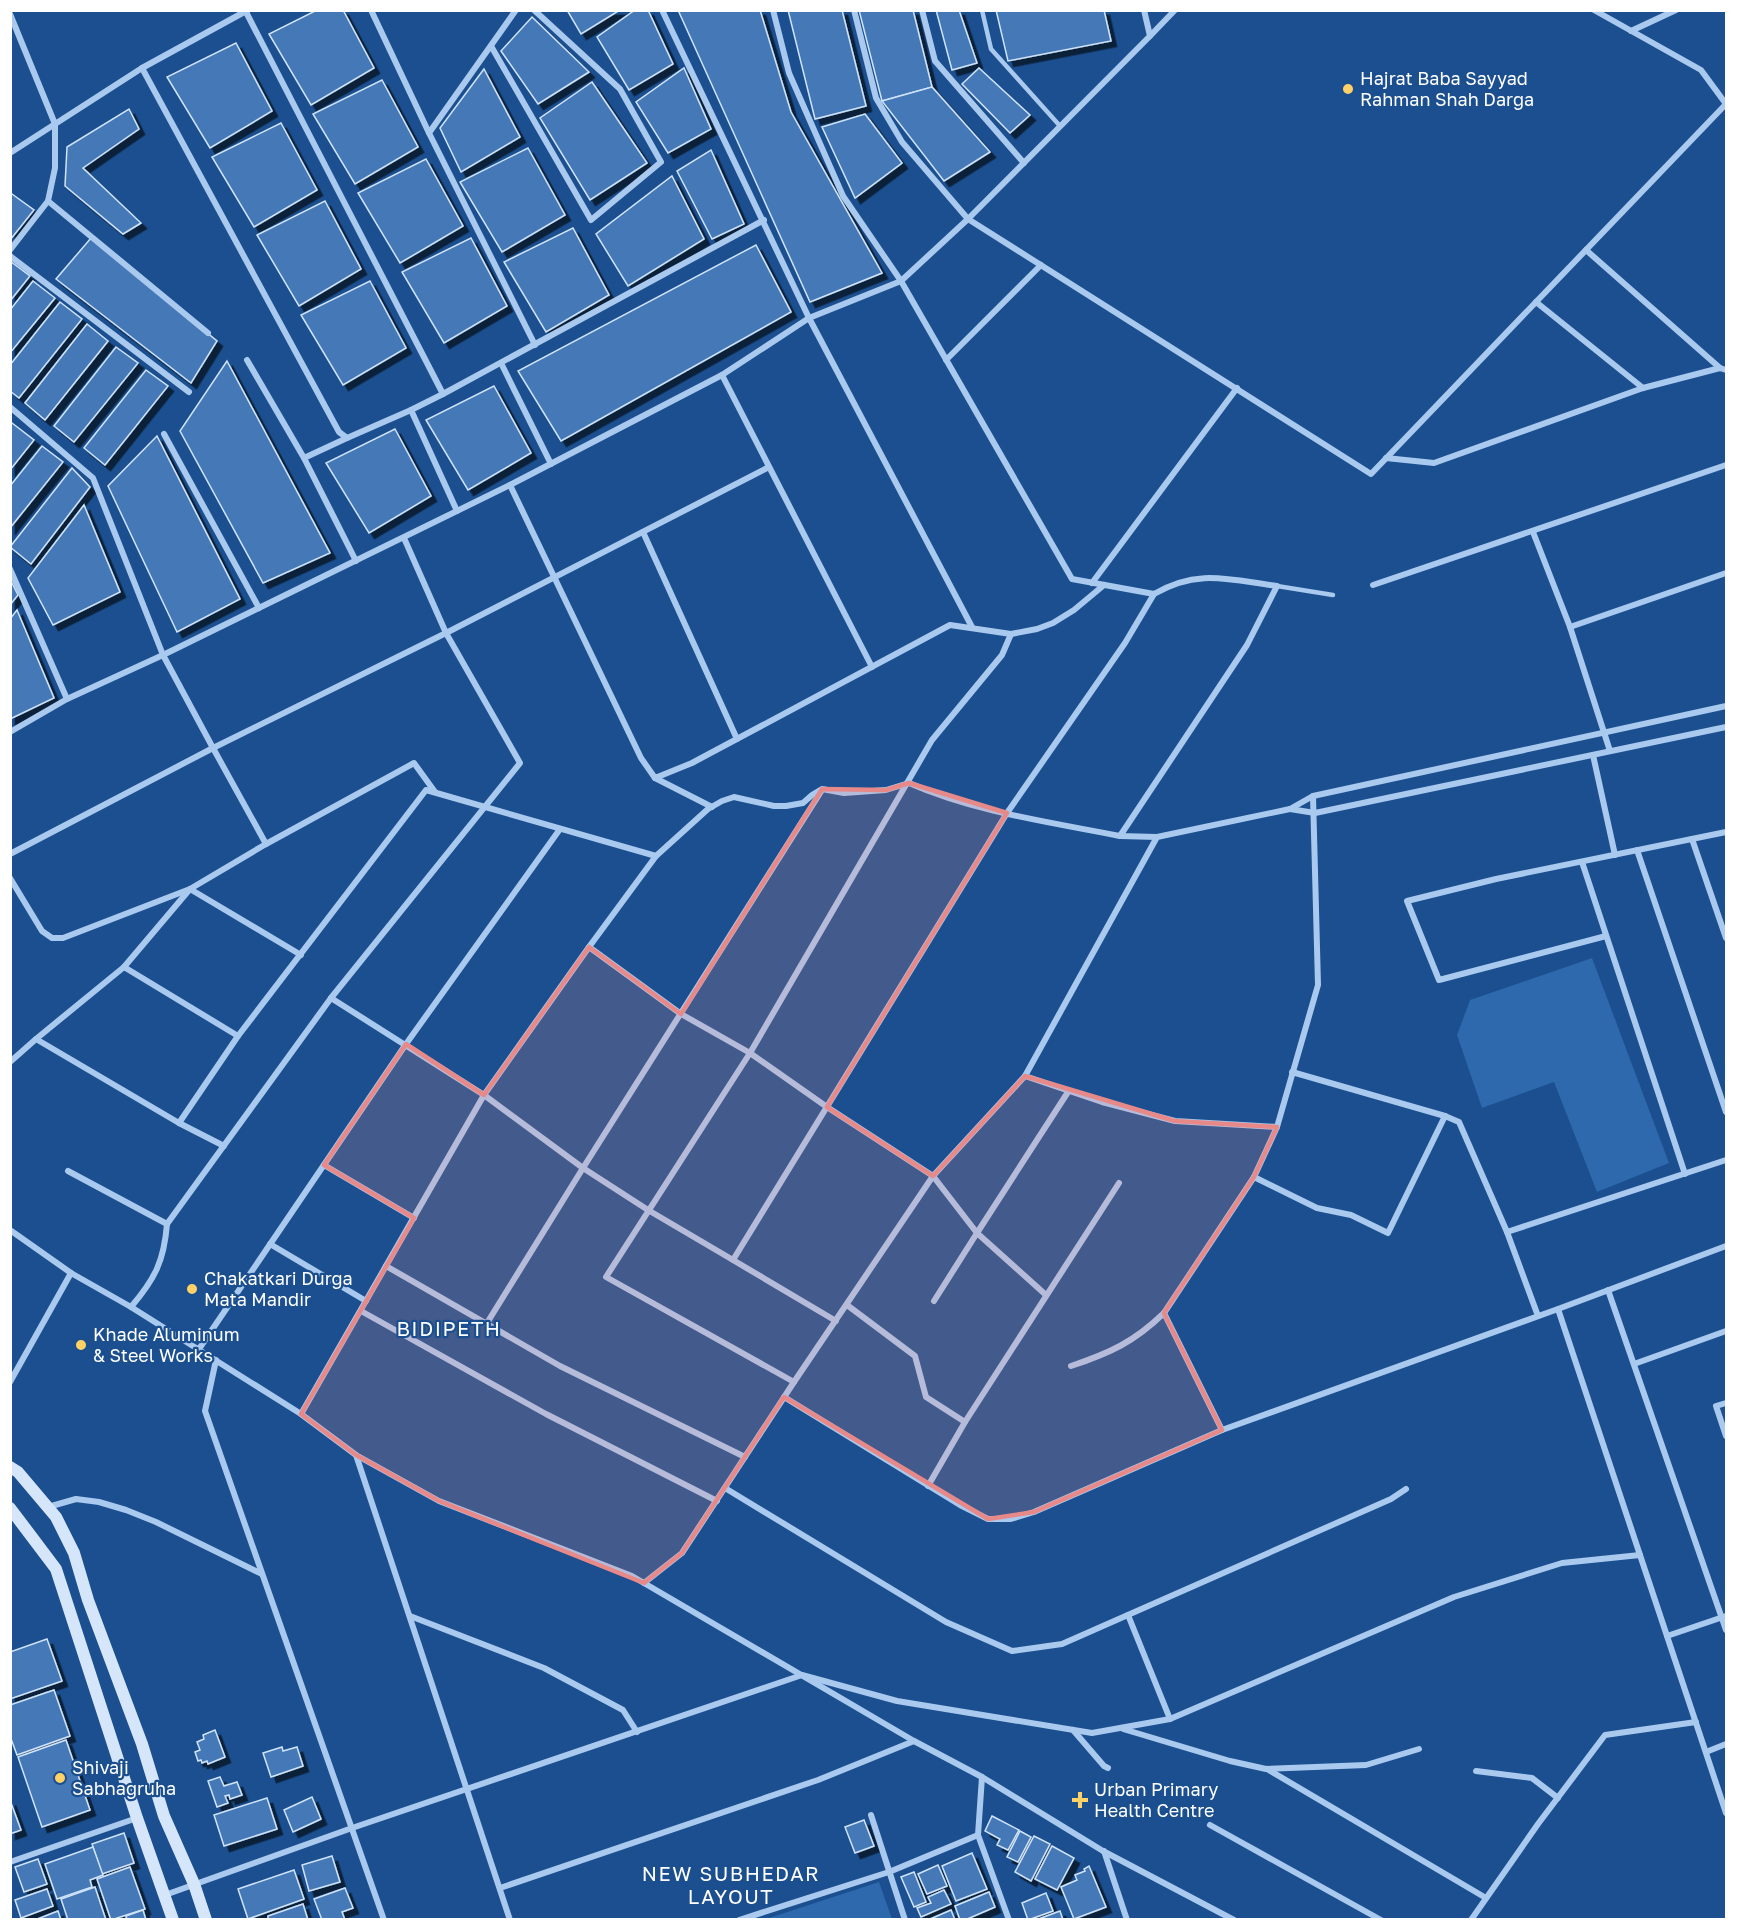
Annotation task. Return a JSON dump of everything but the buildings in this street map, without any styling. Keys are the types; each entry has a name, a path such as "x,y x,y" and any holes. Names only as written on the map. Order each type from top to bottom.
{"main road":[{"path":"10,1467 18,1472 56,1517 74,1553 88,1600 142,1744 164,1816 194,1884 206,1920"},
{"path":"10,1508 56,1569 137,1818 173,1920"}],"street":[{"path":"371,10 429,133 535,345"},
{"path":"429,133 516,10"},
{"path":"491,46 591,220 661,162 620,89 534,10"},
{"path":"662,10 809,318 972,627"},
{"path":"773,10 789,74 843,196 901,281 1072,579 1154,594"},
{"path":"854,10 876,98 902,142 968,219 1371,474 1726,104 1701,69 1594,10"},
{"path":"922,10 935,61 1024,163"},
{"path":"1144,10 1150,36"},
{"path":"10,732 67,699 404,538 551,464 722,375 809,318 901,281 968,219 1175,10"},
{"path":"1631,31 1676,10"},
{"path":"10,153 142,68 247,11 443,394"},
{"path":"10,14 56,124 55,168 48,201 10,250"},
{"path":"142,68 339,432 347,438"},
{"path":"48,201 208,333"},
{"path":"304,458 443,394 764,220"},
{"path":"1586,250 1723,369"},
{"path":"10,256 189,392"},
{"path":"946,360 1041,265"},
{"path":"1536,302 1643,388"},
{"path":"248,360 304,458 356,561"},
{"path":"501,363 551,464"},
{"path":"1386,458 1434,463 1643,388 1723,369"},
{"path":"722,375 872,667"},
{"path":"1092,583 1237,388"},
{"path":"10,407 93,478 162,655 266,844"},
{"path":"411,410 457,511"},
{"path":"164,434 259,608"},
{"path":"1373,585 1726,465"},
{"path":"10,854 213,748 446,633 769,467"},
{"path":"510,485 641,758 655,778 712,807"},
{"path":"643,532 737,739"},
{"path":"1533,532 1570,627 1610,751"},
{"path":"130,1307 147,1288 157,1269 165,1249 167,1224 331,998 520,763 446,633 404,538"},
{"path":"10,569 67,699"},
{"path":"1570,627 1726,573"},
{"path":"733,1260 1007,813 1125,643 1154,594 1172,584 1208,576 1277,586 1247,645 1120,836"},
{"path":"655,778 692,763 950,625 1011,634 1037,629 1053,623 1074,610 1104,585"},
{"path":"794,1382 606,1277 750,1053 932,740 1002,655 1011,634"},
{"path":"302,1414 484,1095 656,856 722,801 734,798 774,807 786,807 803,803 822,789 843,793 886,790 909,783 964,803 1007,813 1120,836 1157,837 1290,809 1313,796 1726,706"},
{"path":"1290,809 1315,813 1726,727"},
{"path":"1593,755 1616,855"},
{"path":"10,878 42,931 52,938 63,938 190,889 266,844 414,763 436,793"},
{"path":"487,1323 822,789"},
{"path":"179,1123 238,1036 426,790 656,856"},
{"path":"1071,1366 1110,1353 1145,1332 1164,1313 1254,1177 1277,1127 1318,985 1313,796"},
{"path":"199,1349 406,1044 560,829"},
{"path":"1606,936 1439,980 1407,901 1496,879 1726,832"},
{"path":"644,1583 682,1553 933,1176 1025,1076 1157,837"},
{"path":"1692,839 1726,938"},
{"path":"1637,850 1726,1112"},
{"path":"1582,862 1684,1174"},
{"path":"190,889 301,955"},
{"path":"10,1062 124,968 190,889"},
{"path":"589,947 681,1014 750,1053 827,1107 933,1176 977,1233 1046,1295"},
{"path":"124,968 238,1036"},
{"path":"331,998 484,1095 583,1168 648,1210 836,1321"},
{"path":"36,1039 179,1123 224,1146"},
{"path":"1292,1072 1459,1122 1506,1232 1538,1316"},
{"path":"1025,1076 1068,1092 1175,1121 1277,1127"},
{"path":"934,1301 1068,1092"},
{"path":"1254,1177 1317,1208 1352,1215 1388,1233 1445,1116"},
{"path":"1506,1232 1726,1160"},
{"path":"324,1165 414,1218"},
{"path":"68,1171 167,1224"},
{"path":"928,1486 965,1422 1119,1184"},
{"path":"10,1230 71,1273 199,1349 302,1414 356,1455 439,1501 632,1576 914,1741 982,1777 1103,1851 1233,1920"},
{"path":"270,1244 366,1301"},
{"path":"784,1397 928,1486 988,1519 1011,1519 1066,1500 1222,1430 1726,1246"},
{"path":"386,1266 560,1366 745,1457"},
{"path":"10,1382 71,1273"},
{"path":"1608,1290 1724,1617 1726,1630"},
{"path":"847,1305 915,1356 926,1397 965,1422"},
{"path":"1558,1309 1726,1811"},
{"path":"361,1311 546,1414 717,1500"},
{"path":"1164,1313 1222,1430"},
{"path":"1634,1364 1726,1331"},
{"path":"216,1360 205,1411 384,1920"},
{"path":"1726,1403 1716,1406 1726,1436"},
{"path":"356,1455 510,1920"},
{"path":"725,1488 946,1622 1012,1651 1062,1644 1390,1499 1406,1489"},
{"path":"48,1507 76,1499 99,1502 126,1510 156,1522 262,1574"},
{"path":"165,1895 352,1828 467,1791 801,1676 897,1701 1092,1733 1170,1719 1454,1597 1562,1563 1640,1555"},
{"path":"1128,1615 1170,1719"},
{"path":"410,1616 544,1668 623,1710 637,1732"},
{"path":"1667,1636 1724,1617"},
{"path":"1471,1920 1605,1735 1696,1722"},
{"path":"1120,1728 1230,1761 1266,1769 1366,1765 1419,1749"},
{"path":"1072,1730 1108,1768"},
{"path":"500,1888 818,1780 914,1741"},
{"path":"1706,1752 1726,1744"},
{"path":"1266,1769 1486,1898"},
{"path":"1476,1771 1532,1778 1558,1798"},
{"path":"982,1777 978,1835 1009,1920"},
{"path":"871,1815 905,1920"},
{"path":"10,1862 137,1818"},
{"path":"1210,1825 1382,1920"},
{"path":"739,1920 889,1872 978,1835"},
{"path":"1103,1851 1127,1920"}],"lane":[{"path":"982,10 991,49 1060,126"},
{"path":"1277,586 1333,595"}],"highlighted area":[{"path":"909,783 1007,813 827,1107 933,1176 1025,1076 1175,1121 1277,1127 1254,1177 1164,1313 1222,1430 1034,1512 988,1519 784,1397 682,1553 644,1583 439,1501 356,1455 301,1414 414,1218 324,1165 406,1044 484,1095 589,947 681,1014 822,789 886,790"}],"shaded area":[{"path":"1592,958 1669,1163 1597,1192 1554,1082 1482,1108 1457,1035 1470,1000"},
{"path":"879,1882 892,1919 766,1919"}],"place":[{"name":"Hajrat Baba Sayyad Rahman Shah Darga","path":"1348,89"},
{"name":"Chakatkari Durga Mata Mandir","path":"192,1289"},
{"name":"Khade Aluminum & Steel Works","path":"81,1345"},
{"name":"Shivaji Sabhagruha","path":"60,1778"},
{"name":"Urban Primary Health Centre","path":"1080,1800"}],"district":[{"name":"BIDIPETH","path":"449,1329"},
{"name":"NEW SUBHEDAR LAYOUT","path":"731,1886"}]}
